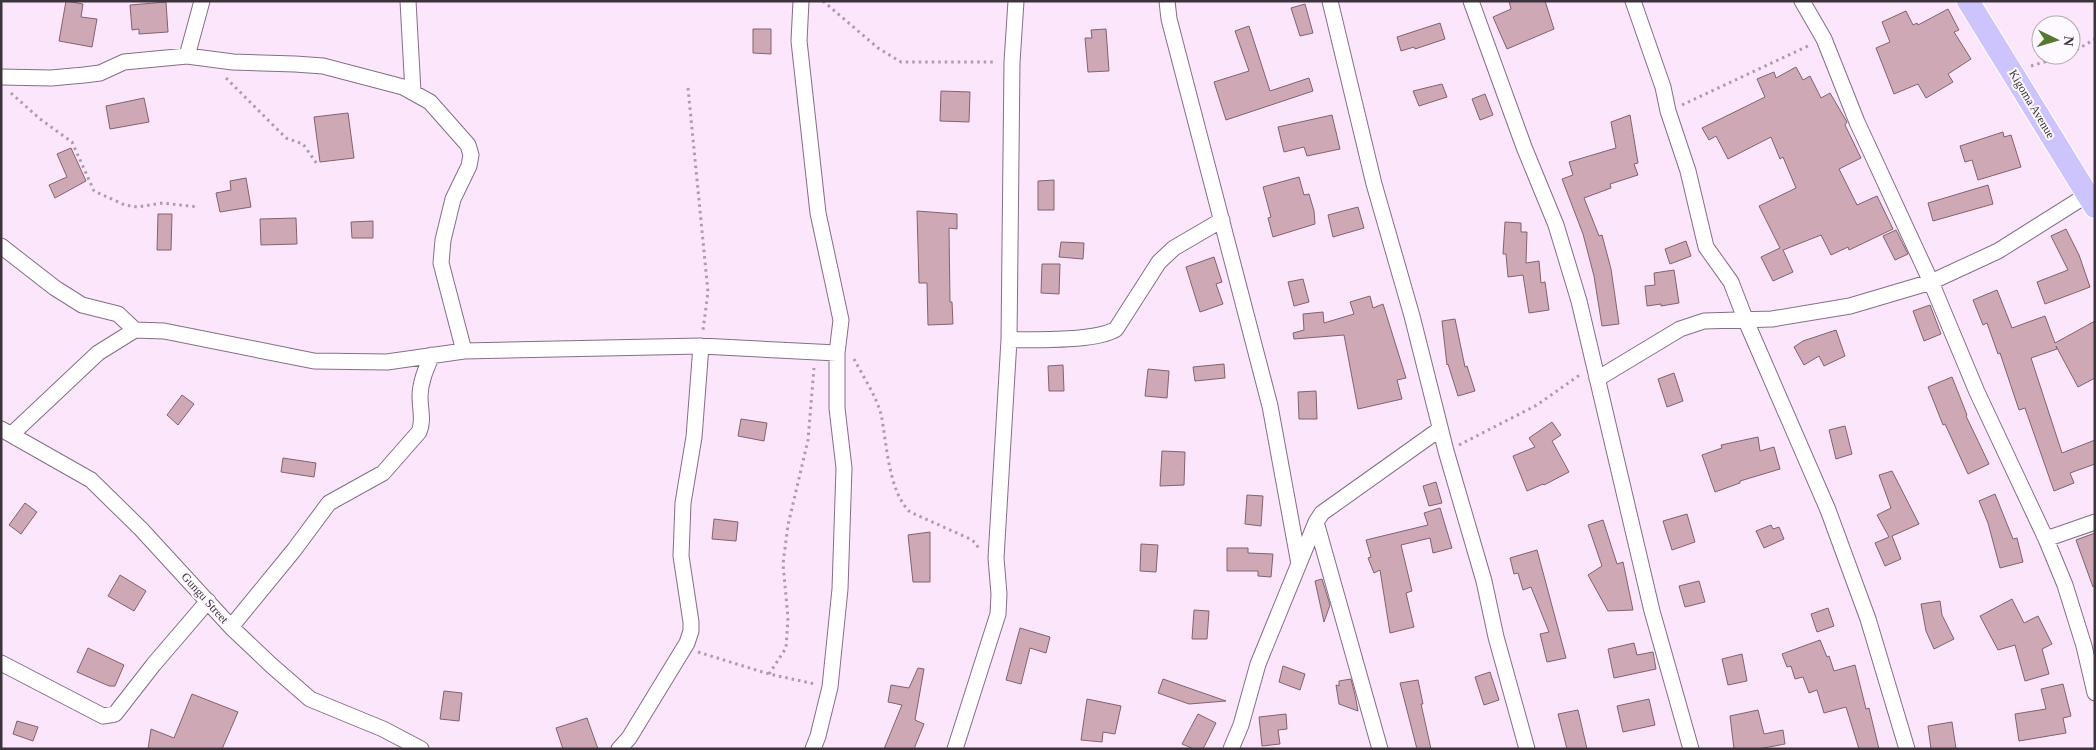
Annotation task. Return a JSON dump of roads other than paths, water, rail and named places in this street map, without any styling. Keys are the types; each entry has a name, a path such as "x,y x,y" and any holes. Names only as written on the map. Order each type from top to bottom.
{"main road":[{"name":"Kigoma Avenue","path":"1968,1 2013,71 2091,201"}],"street":[{"path":"187,56 202,1"},
{"path":"408,1 413,92"},
{"path":"801,1 799,41 818,213 841,320 837,353 837,408 844,468 840,589 830,687 813,749"},
{"path":"955,749 998,614 999,594 996,549 1009,340 1012,62 1016,1"},
{"path":"1166,1 1270,406 1299,564"},
{"path":"1330,1 1374,184 1412,316 1446,451 1484,581 1496,637 1527,749"},
{"path":"1470,1 1524,147 1556,225 1579,301 1652,611 1691,749"},
{"path":"1633,1 1664,87 1668,112 1688,171 1706,247 1731,282 1828,510 1868,619 1907,749"},
{"path":"1802,1 1824,39 1857,122 1931,282 1977,392 2046,539 2065,585 2084,646 2095,692"},
{"path":"4,84 100,73 124,62 187,56 233,62 323,66 403,87 413,92 430,102 468,145 471,155 470,166 454,199 441,252 441,263 464,350"},
{"path":"1596,372 1680,329 1704,321 1746,321 1850,306 1931,282 1998,251 2091,201"},
{"path":"1009,340 1108,334 1116,329 1159,262 1174,248 1222,220"},
{"path":"1,246 55,288 82,305 118,314 135,330"},
{"path":"6,432 98,353 135,330 164,331 314,361 387,362 464,350 701,346 837,353"},
{"path":"619,749 629,738 683,648 691,631 681,556 683,502 694,436 701,346"},
{"path":"231,626 294,550 329,503 383,473 419,432 422,426 420,396 423,377 432,355"},
{"path":"1230,749 1241,725 1258,664 1316,522 1327,507 1440,429"},
{"name":"Gungu Street","path":"6,432 91,480 141,529 231,626 270,665 310,699 383,729 421,749"},
{"path":"1316,522 1380,749"},
{"path":"2046,539 2095,522"},
{"path":"1,663 103,716 115,714 154,664 208,601"},
{"path":"1241,725 1244,749"}]}
